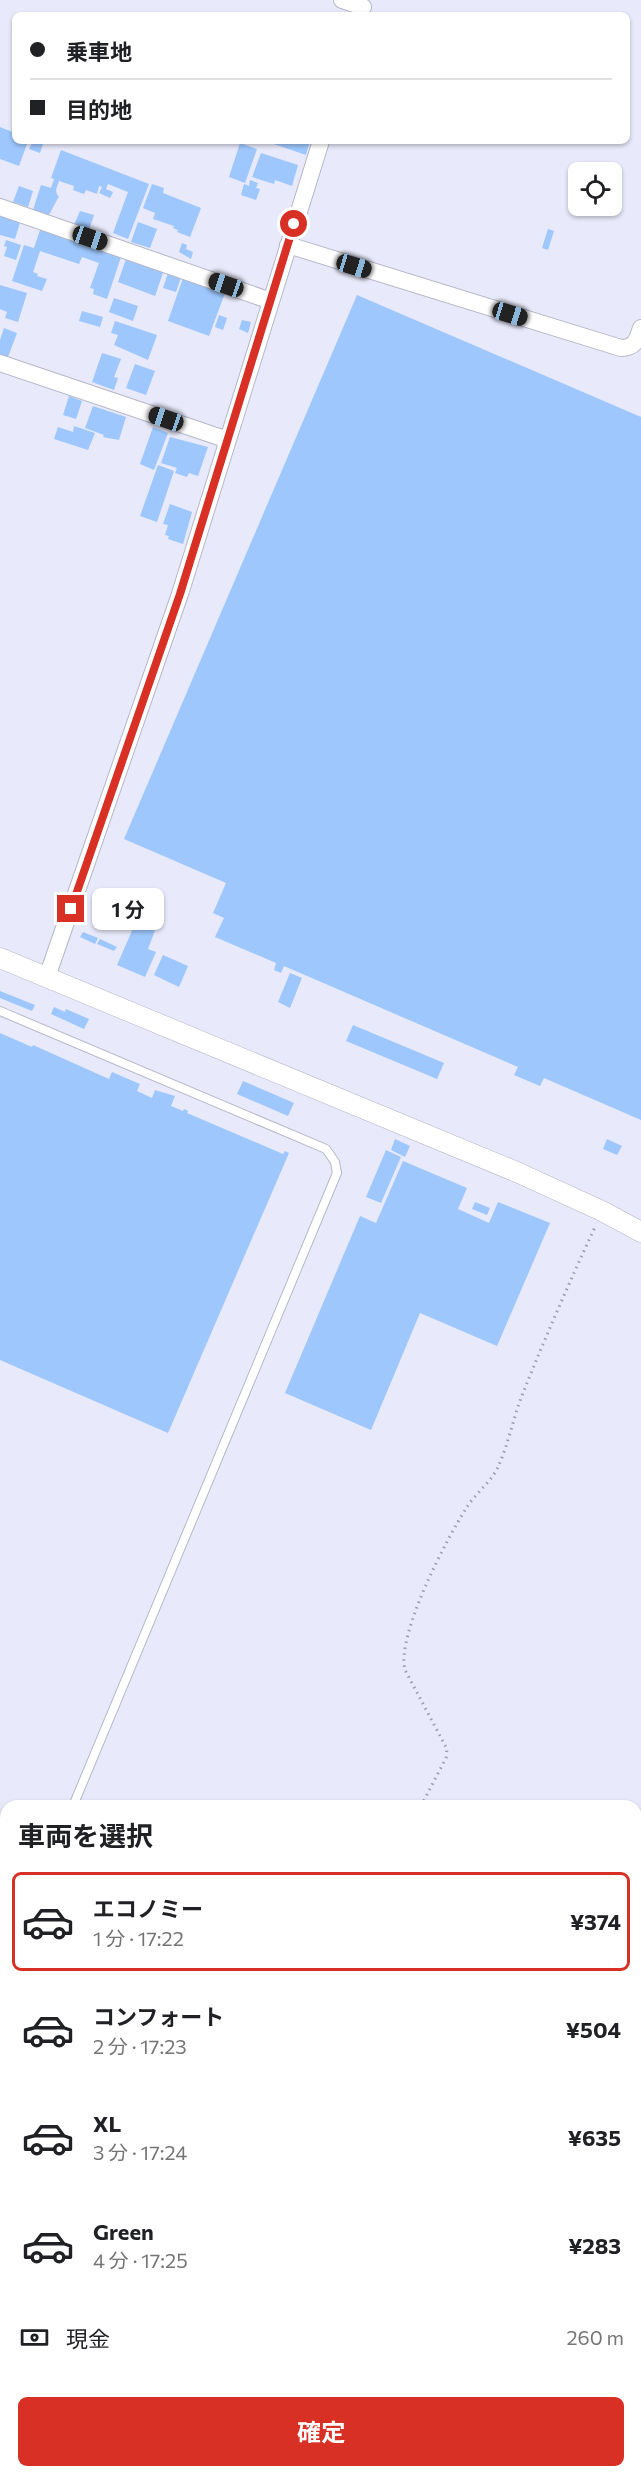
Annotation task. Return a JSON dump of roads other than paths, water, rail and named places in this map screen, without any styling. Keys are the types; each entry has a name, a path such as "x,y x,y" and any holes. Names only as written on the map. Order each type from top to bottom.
{"street":[{"path":"342,0 363,7"},
{"path":"47,977 180,594 320,144"},
{"path":"0,207 271,301"},
{"path":"288,245 621,348 632,346 641,328"},
{"path":"0,363 228,440"},
{"path":"0,958 519,1173 602,1211 641,1232"}],"lane":[{"path":"0,1011 326,1149 335,1162 337,1173 76,1800"}]}
